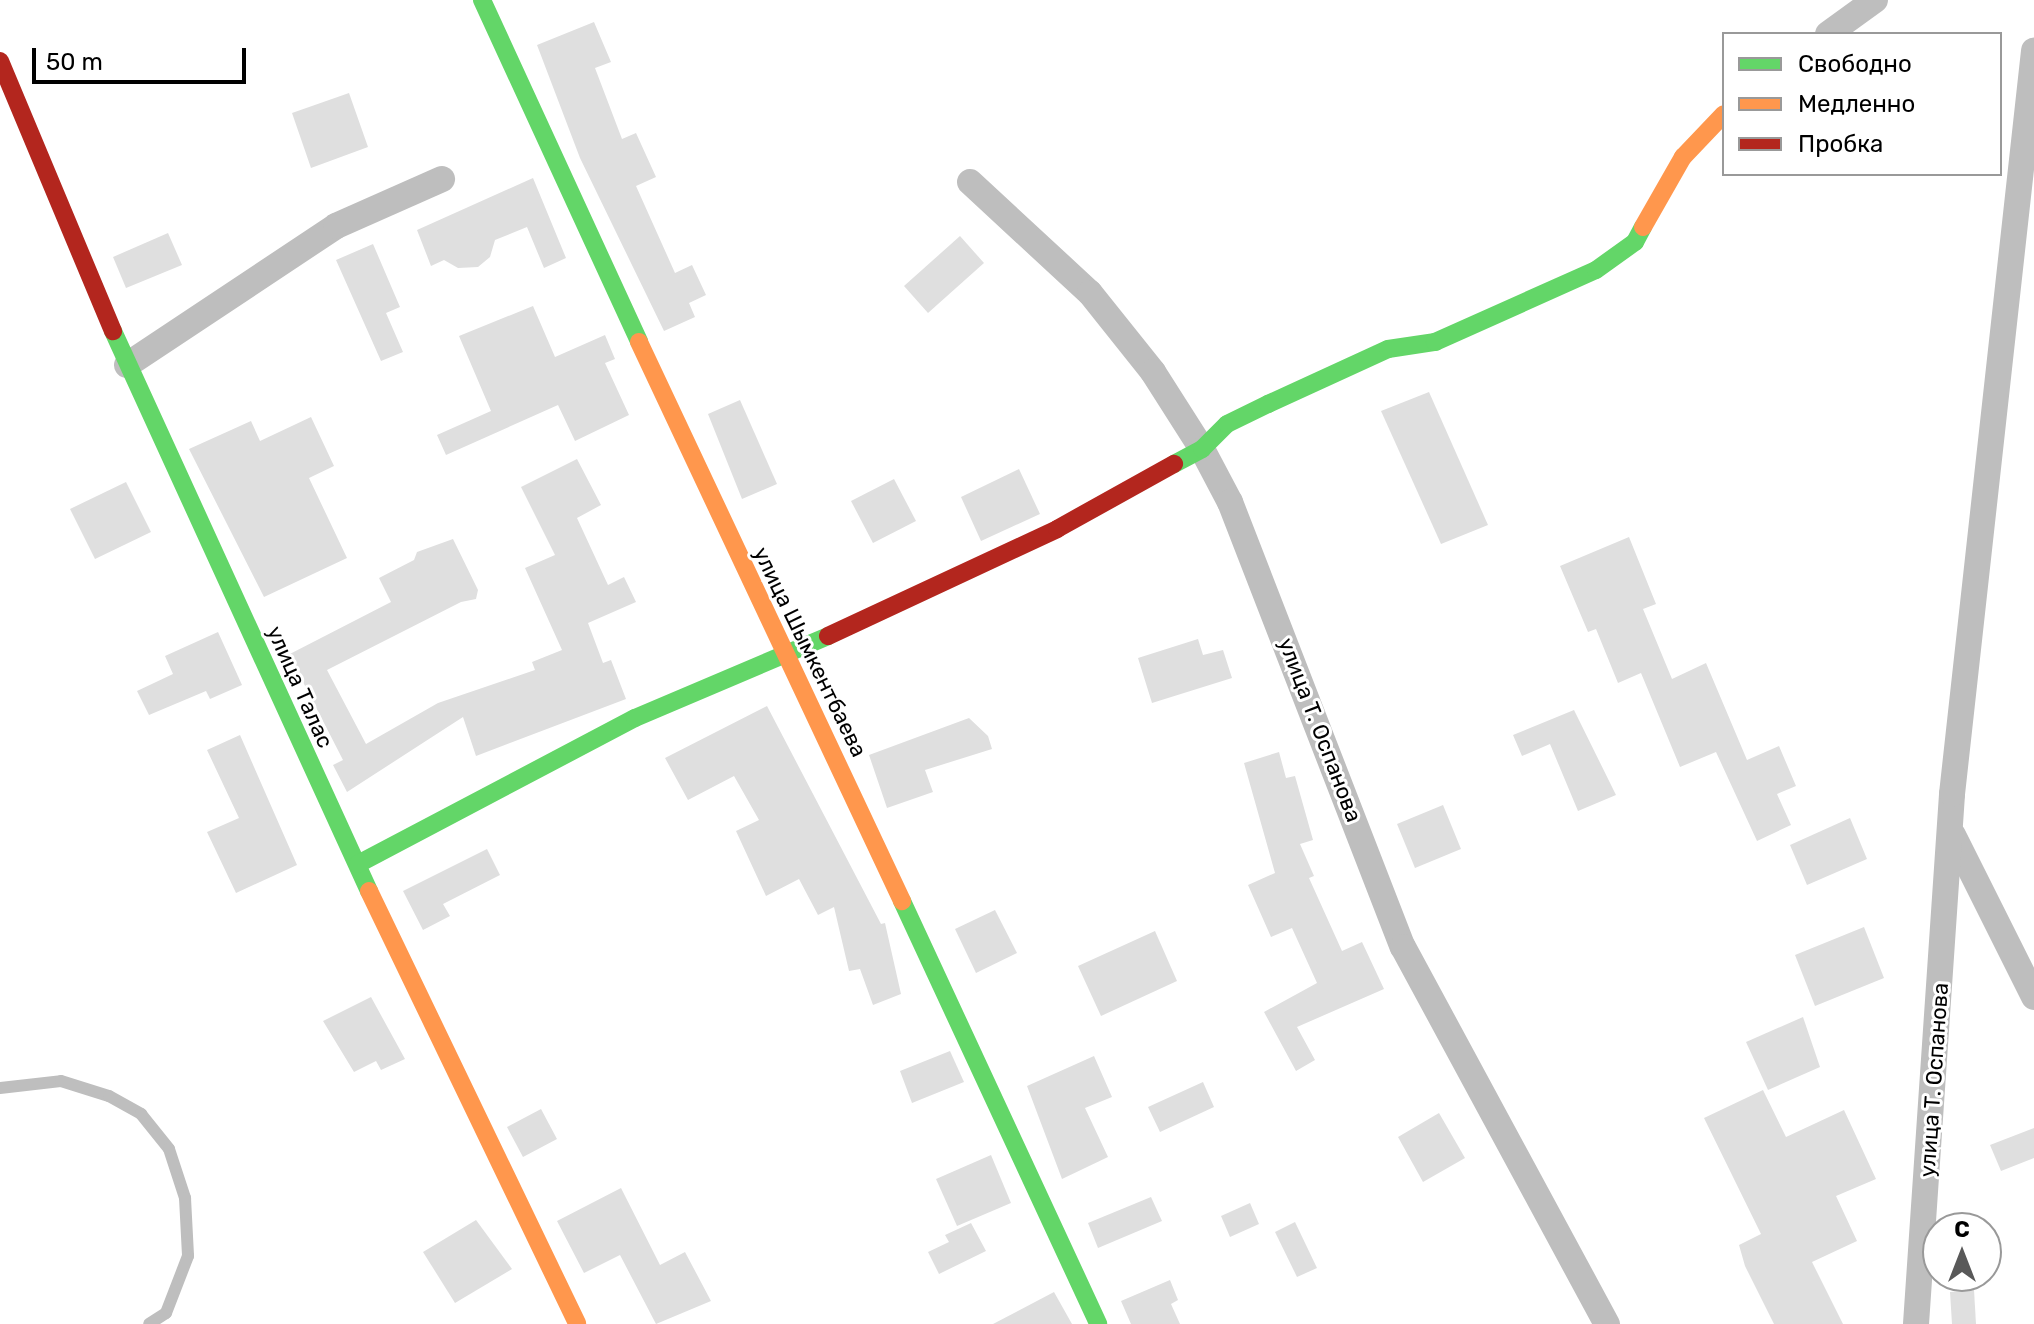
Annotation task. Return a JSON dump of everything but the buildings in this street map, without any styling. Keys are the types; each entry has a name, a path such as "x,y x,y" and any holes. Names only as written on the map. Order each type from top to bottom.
{"street":[{"name":"улица Шымкентбаева","path":"482,0 783,657 935,967 1098,1324"},
{"path":"1831,32 1875,0"},
{"name":"улица Т. Оспанова","path":"1916,1324 1953,835 1952,794 2034,51"},
{"name":"улица Талас","path":"0,61 127,365 358,864 577,1324"},
{"path":"358,864 635,718 783,657 1057,529 1202,449 1227,424 1346,366 1388,349 1435,342 1596,270 1635,242 1683,157 1722,116"},
{"path":"127,365 336,226 442,179"},
{"name":"улица Т. Оспанова","path":"970,182 1090,293 1153,372 1202,449 1230,502 1403,947 1607,1324"},
{"path":"1953,835 2034,997"}],"lane":[{"path":"0,1088 61,1081 109,1096 141,1114 169,1149 185,1198 188,1256 166,1313 149,1324"}],"traffic: fast":[{"path":"482,0 639,342"},
{"path":"1174,464 1202,449 1227,424 1268,404 1388,349 1435,342 1596,270 1635,242 1643,227"},
{"path":"113,331 369,891"},
{"path":"358,864 635,718 828,636"},
{"path":"902,901 1098,1324"}],"traffic: slow":[{"path":"1643,227 1683,157 1722,116"},
{"path":"639,342 902,901"},
{"path":"369,891 577,1324"}],"traffic: jam":[{"path":"0,61 113,331"},
{"path":"828,636 1057,529 1174,464"}]}
